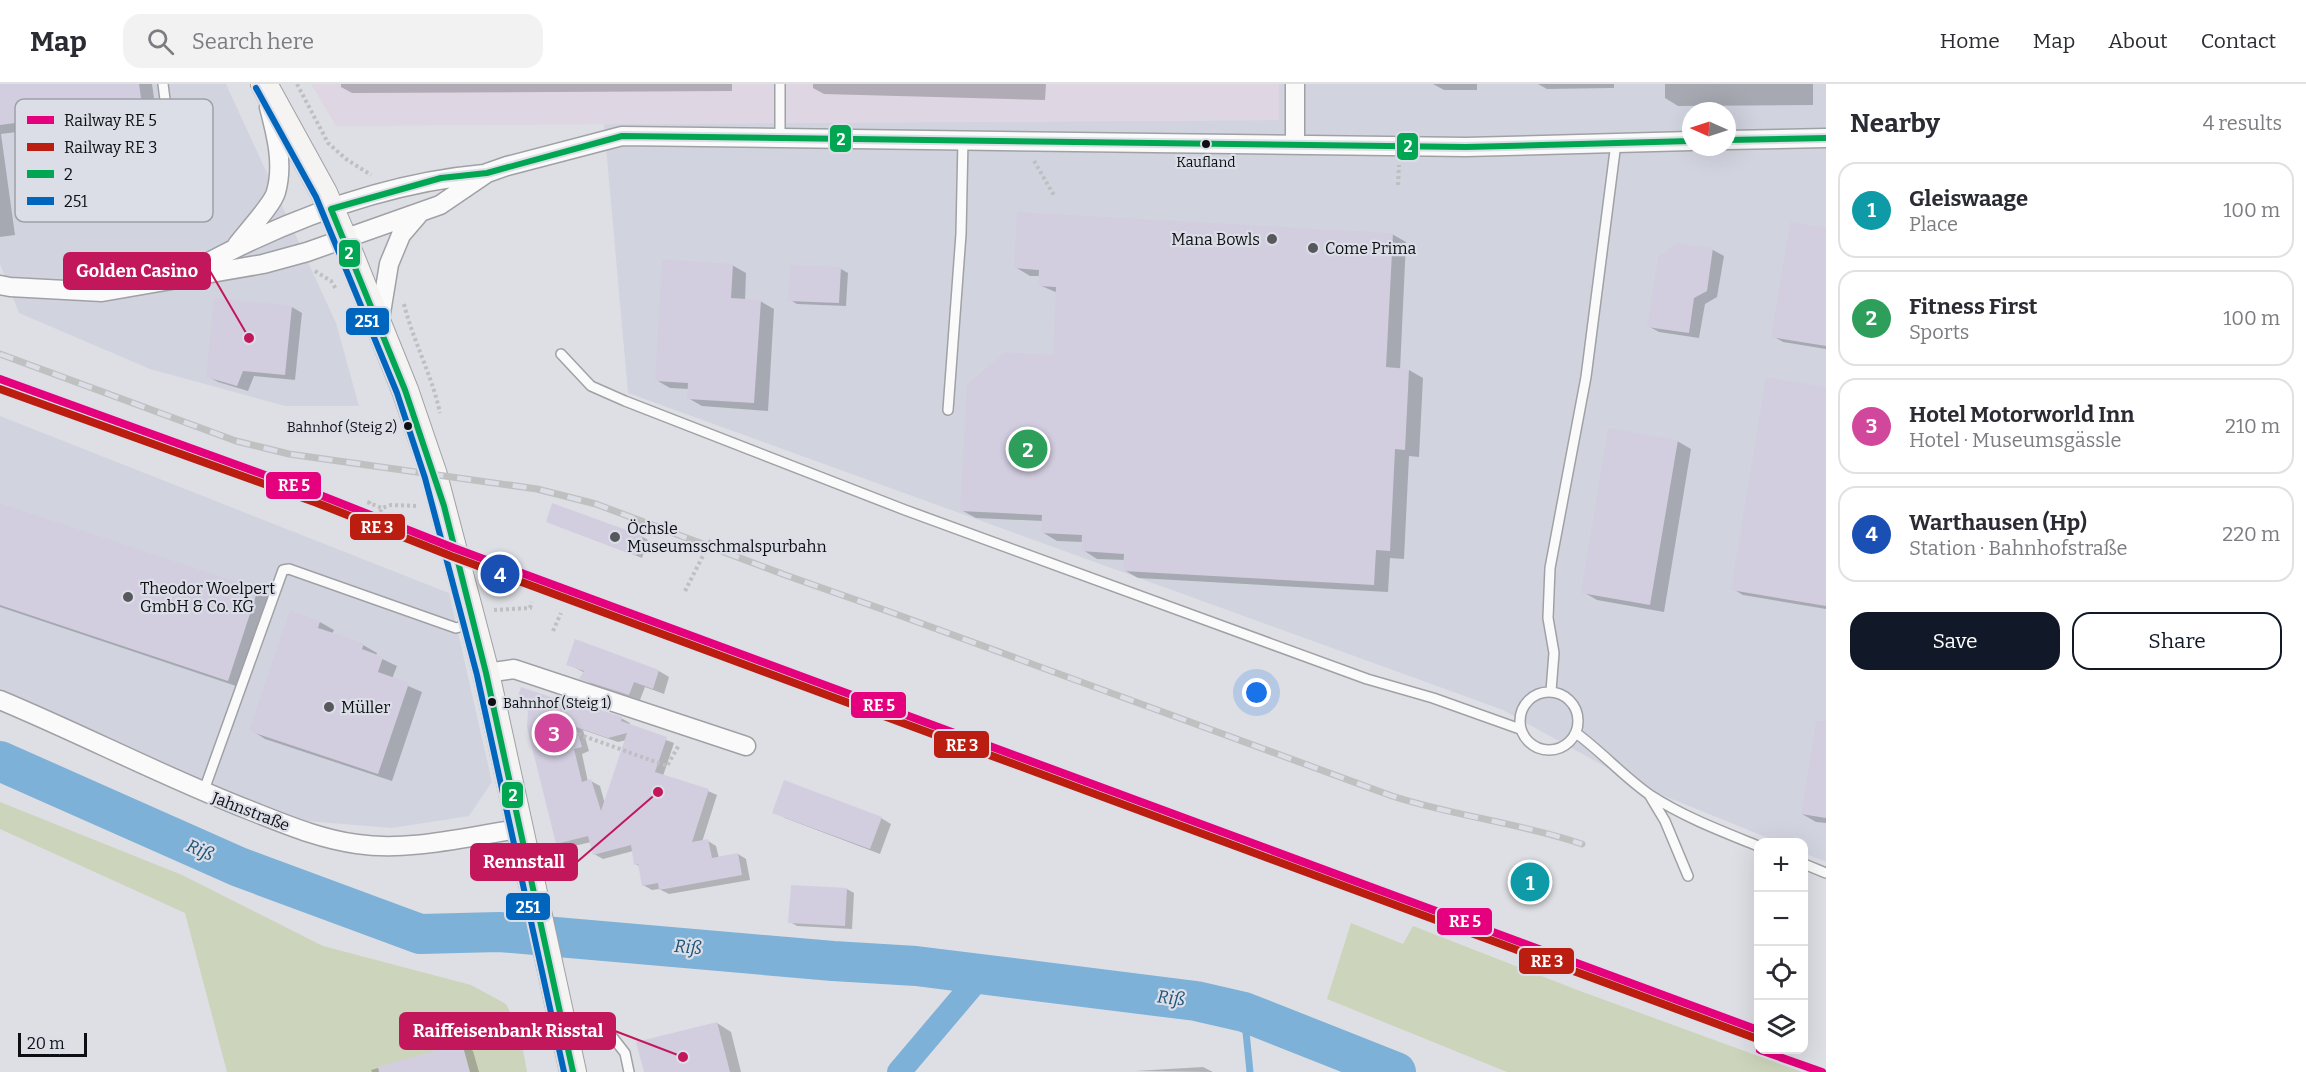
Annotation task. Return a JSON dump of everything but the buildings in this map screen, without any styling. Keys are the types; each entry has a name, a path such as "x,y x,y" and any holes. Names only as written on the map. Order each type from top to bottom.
{"main road":[{"path":"264,85 331,209 379,325 434,475 465,625 486,673 573,1072"}],"street":[{"path":"1295,84 1295,145"},
{"path":"236,246 276,194 279,168 278,143 264,85"},
{"path":"178,278 236,246 295,221 331,209 441,178 487,173 622,136 1466,147 1682,141"},
{"path":"1736,140 1826,138"},
{"path":"0,285 102,292 263,264 344,239 440,205 487,173"},
{"path":"379,325 389,264 401,235 420,212"},
{"path":"486,673 514,669 746,746"},
{"name":"Jahnstraße","path":"0,700 203,793 315,836 359,845 401,845 520,829"}],"lane":[{"path":"163,84 165,99"},
{"path":"780,84 780,137"},
{"path":"948,411 961,234 963,140"},
{"path":"1551,691 1554,653 1548,618 1550,568 1586,377 1616,143"},
{"path":"561,354 591,386 717,438 905,510 1323,663 1520,729"},
{"path":"203,793 283,570 289,569 465,625"},
{"path":"1551,691 1564,696 1574,706 1579,719 1576,733 1567,744 1554,750 1540,749 1528,742 1520,729 1521,710 1533,696 1551,691"},
{"path":"1576,733 1597,748 1649,794 1694,821 1754,844"},
{"path":"1649,794 1665,821 1688,876"},
{"path":"1808,866 1826,873"},
{"path":"562,1027 603,1025 625,1053 630,1072"}],"path":[{"path":"297,84 328,143 346,159 370,174 382,194"},
{"path":"1022,141 1055,197"},
{"path":"403,296 414,336 433,381 443,423"},
{"path":"370,501 369,503 381,510 391,505 420,506"},
{"path":"685,591 711,540"},
{"path":"499,611 530,608 532,602"},
{"path":"553,631 561,613"},
{"path":"578,734 667,766 690,727"}],"shaded area":[{"path":"0,84 226,84 336,323 359,406 285,406 150,369 19,313 0,264"},
{"path":"311,84 1279,84 1279,120 336,126"},
{"path":"1279,84 1826,84 1826,862 1808,855 1808,838 1768,838 1642,787 1503,710 628,393 604,124 1279,120"},
{"path":"0,416 449,593 492,782 469,816 392,828 306,821 212,788 0,691"}],"green space":[{"path":"0,802 182,875 323,946 471,985 506,1004 520,1032 527,1072 227,1072 185,913 0,829"},
{"path":"1351,923 1403,944 1413,926 1580,991 1802,1072 1507,1072 1327,999"}],"waterway":[{"name":"Riß","path":"0,761 239,867 420,934 499,932 916,966 1196,1001 1244,1012 1396,1072"},
{"path":"899,1072 982,974"},
{"path":"1244,1012 1250,1072"}],"railway":[{"path":"0,354 236,441 289,454 537,489 596,504 1392,796 1535,830 1582,844"}],"transit line":[{"name":"251","path":"256,88 316,197 397,393 425,478 477,675 564,1072"},
{"name":"2","path":"573,1072 486,673 444,506 405,390 331,209 441,178 487,173 622,136 1466,147 1682,141"},
{"name":"2","path":"1736,140 1826,138"},
{"path":"0,379 320,495 454,548 1754,1029"},
{"path":"0,389 317,503 451,556 1754,1038"},
{"path":"1771,1054 1822,1072"}],"place":[{"name":"Kaufland","path":"1206,144"},
{"name":"Mana Bowls","path":"1272,239"},
{"name":"Come Prima","path":"1313,248"},
{"name":"Golden Casino","path":"249,338"},
{"name":"Bahnhof (Steig 2)","path":"408,426"},
{"name":"Fitness First","path":"1028,449"},
{"name":"Öchsle Museumsschmalspurbahn","path":"615,537"},
{"name":"Warthausen (Hp)","path":"500,574"},
{"name":"Theodor Woelpert GmbH & Co. KG","path":"128,597"},
{"name":"Bahnhof (Steig 1)","path":"492,702"},
{"name":"Müller","path":"329,707"},
{"name":"Hotel Motorworld Inn","path":"554,733"},
{"name":"Rennstall","path":"658,792"},
{"name":"Gleiswaage","path":"1530,882"},
{"name":"Raiffeisenbank Risstal","path":"683,1057"}]}
